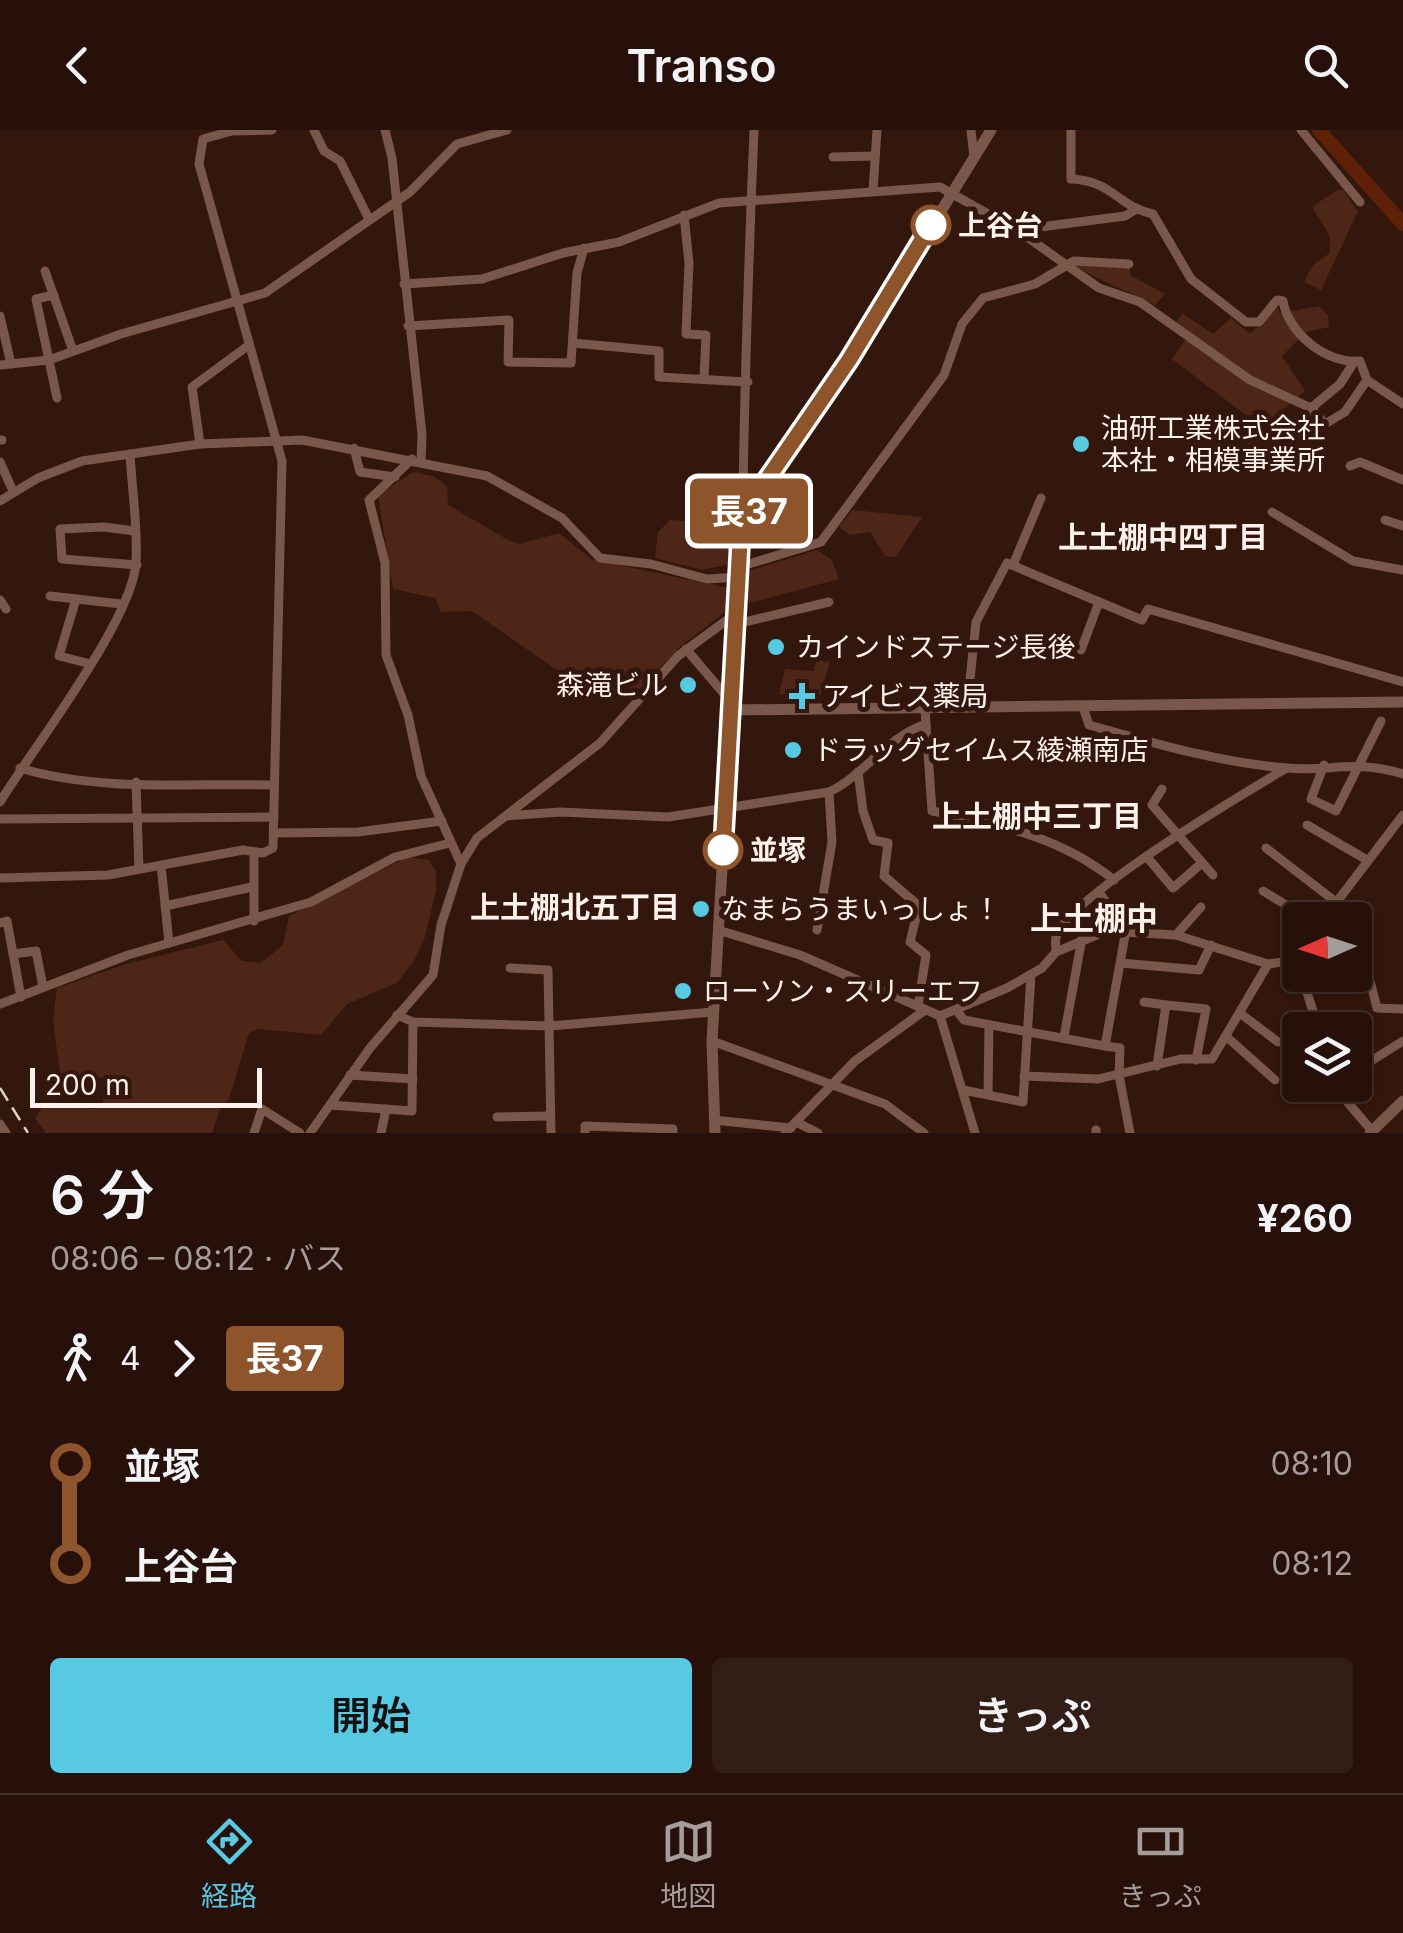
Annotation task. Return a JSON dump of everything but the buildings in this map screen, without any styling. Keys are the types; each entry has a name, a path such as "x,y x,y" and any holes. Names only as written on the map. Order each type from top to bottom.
{"street":[{"path":"0,878 108,875 269,852 276,833 272,785 282,460 272,438 240,304 202,178 200,151 203,138 218,133 272,130"},
{"path":"314,130 324,151 340,160 370,219"},
{"path":"384,130 392,158 422,434 417,460 372,494 369,507 384,564 384,647 408,715 418,768 461,864"},
{"path":"0,316 6,365 49,360 121,334 240,304 265,293 395,202 457,144 507,130"},
{"path":"752,506 743,492 748,382 744,314 754,130"},
{"path":"873,191 877,130"},
{"path":"971,130 974,156"},
{"path":"818,1133 791,1128 714,1126 712,1040 740,542 752,506 849,360 991,130"},
{"path":"1070,130 1071,179 1100,182 1135,210 1153,214 1191,280 1246,322 1259,322 1282,300 1293,330 1330,355 1360,361 1368,380 1403,404"},
{"path":"1301,130 1360,202"},
{"path":"832,156 875,156"},
{"path":"404,284 482,279 584,248 619,242 718,204 873,191 952,190 1016,230 1063,266 1100,288 1128,294 1250,380 1312,409 1328,424 1345,412 1368,380"},
{"path":"1016,230 1126,216 1135,210"},
{"path":"684,215 689,263 686,334 706,335 704,379"},
{"path":"408,326 508,320 508,362 572,363 577,273 584,248"},
{"path":"0,500 66,465 200,444 272,438 417,460 499,482 562,518 600,558 651,564 707,579 739,572 821,542 944,376 972,307 983,298 1034,284 1074,261 1130,264"},
{"path":"45,271 73,352"},
{"path":"54,295 36,299 57,398"},
{"path":"573,342 659,351 659,377 748,382"},
{"path":"200,444 192,387 249,345"},
{"path":"1278,442 1340,384 1354,362"},
{"path":"354,448 360,472 395,477"},
{"path":"0,802 91,664 122,604 136,566 130,454"},
{"path":"0,462 13,491"},
{"path":"1350,466 1360,462 1403,480"},
{"path":"1013,566 1040,498"},
{"path":"1272,512 1352,561 1403,570"},
{"path":"1385,520 1403,526"},
{"path":"134,531 104,526 60,529 62,558 136,566"},
{"path":"967,708 976,622 1007,563 1142,620 1148,609 1403,682"},
{"path":"50,596 122,604"},
{"path":"76,599 59,656 91,664"},
{"path":"310,1133 350,1075 433,975 440,924 461,864 477,838 610,734 686,649 727,620 830,602"},
{"path":"1081,650 1099,602"},
{"path":"686,649 731,706"},
{"path":"731,706 925,710 1403,702"},
{"path":"1083,707 1089,725 1179,749 1284,768 1360,764 1403,774"},
{"path":"925,710 932,812 1022,829 1069,849 1114,880"},
{"path":"1324,765 1311,799 1336,811 1380,721"},
{"path":"504,816 560,812 668,817 829,792 858,772 892,740 926,724"},
{"path":"20,768 42,775 136,782 272,785"},
{"path":"1056,952 1056,937 1064,924 1099,892 1284,768"},
{"path":"791,1128 882,1038 922,1008 926,955 910,942 919,906 884,876 888,842 873,840 863,810 858,772"},
{"path":"136,782 138,870"},
{"path":"1162,789 1152,805 1213,875"},
{"path":"817,930 832,842 829,792"},
{"path":"1266,848 1336,902 1403,815"},
{"path":"0,819 274,818"},
{"path":"276,833 358,832 442,821"},
{"path":"1307,825 1367,860"},
{"path":"0,1004 169,944 311,902 395,857 450,843"},
{"path":"254,852 254,921"},
{"path":"1146,857 1173,888 1202,863"},
{"path":"161,865 169,944"},
{"path":"165,906 252,888"},
{"path":"1263,891 1282,902"},
{"path":"1099,892 1126,930 1106,1046"},
{"path":"1176,935 1202,907"},
{"path":"0,923 8,921 21,997"},
{"path":"718,930 800,954 940,1016 1031,976 1056,952 1082,938 1126,930 1176,935 1244,960 1282,962"},
{"path":"1064,1038 1082,938"},
{"path":"1120,963 1199,970 1211,945"},
{"path":"13,954 36,951 43,987"},
{"path":"1024,1076 1074,1080 1119,1076 1157,1066 1212,1059 1228,1038 1268,964"},
{"path":"510,968 548,970 551,1133"},
{"path":"963,1090 1022,1102 1031,976"},
{"path":"1372,989 1377,1008 1403,1008"},
{"path":"1144,1002 1206,1009 1196,1060"},
{"path":"1157,1066 1166,1005"},
{"path":"958,1011 964,1020 1120,1048 1119,1076 1130,1133"},
{"path":"397,1015 413,1022 550,1026 714,1012"},
{"path":"1241,1014 1278,1042"},
{"path":"940,1016 975,1133"},
{"path":"330,1105 412,1111 413,1022"},
{"path":"988,1094 990,1025"},
{"path":"1228,1038 1275,1080"},
{"path":"712,1040 886,1104 923,1132"},
{"path":"1372,1060 1403,1042"},
{"path":"350,1075 413,1079"},
{"path":"1347,1102 1371,1132 1403,1101"},
{"path":"254,1133 262,1109 300,1133"},
{"path":"381,1133 386,1109"},
{"path":"497,1117 550,1116"},
{"path":"0,1124 6,1133"},
{"path":"585,1133 585,1126 673,1129 673,1133"}],"shaded area":[{"path":"1343,190 1358,211 1321,290 1304,282 1313,265 1330,253 1330,236 1312,207"},
{"path":"1074,265 1130,267 1130,275 1165,294 1155,305"},
{"path":"1319,306 1328,315 1329,327 1306,332 1282,356 1305,391 1274,417 1278,438 1261,448 1240,445 1247,416 1172,359 1187,337 1174,326 1182,313 1213,334 1231,318 1250,334 1277,308 1281,313"},
{"path":"413,472 433,476 447,486 448,505 510,541 519,544 559,533 591,559 733,589 733,606 681,646 631,698 573,681 472,611 441,612 435,598 393,589 378,495"},
{"path":"852,510 922,517 896,557 885,556 870,532 850,535 839,527"},
{"path":"719,515 734,521 731,564 702,570 655,558 658,532 670,520 685,521 690,535 707,531"},
{"path":"817,550 832,560 839,579 750,603 747,599 748,571"},
{"path":"817,660 830,662 820,696 779,694 785,669 813,671"},
{"path":"408,857 429,860 436,872 436,890 425,937 413,962 397,983 347,1004 321,1035 260,1029 249,1033 229,1099 220,1109 212,1133 46,1133 35,1118 46,1102 95,1109 103,1101 105,1078 60,1073 53,1020 57,988 126,964 223,940 242,961 261,963 283,945 289,916"}],"waterway":[{"path":"1319,130 1403,224"}],"railway":[{"path":"0,1088 28,1133"}],"bus line":[{"name":"長37","path":"723,850 740,542 749,512 761,488 849,360 931,225"}],"place":[{"name":"上谷台","path":"931,225"},
{"name":"油研工業株式会社 本社・相模事業所","path":"1081,444"},
{"name":"カインドステージ長後","path":"776,647"},
{"name":"森滝ビル","path":"688,685"},
{"name":"アイビス薬局","path":"802,696"},
{"name":"ドラッグセイムス綾瀬南店","path":"793,750"},
{"name":"並塚","path":"723,850"},
{"name":"なまらうまいっしょ！","path":"701,909"},
{"name":"ローソン・スリーエフ","path":"683,991"}],"district":[{"name":"上土棚中四丁目","path":"1163,537"},
{"name":"上土棚中三丁目","path":"1037,816"},
{"name":"上土棚北五丁目","path":"575,907"},
{"name":"上土棚中","path":"1094,918"}]}
